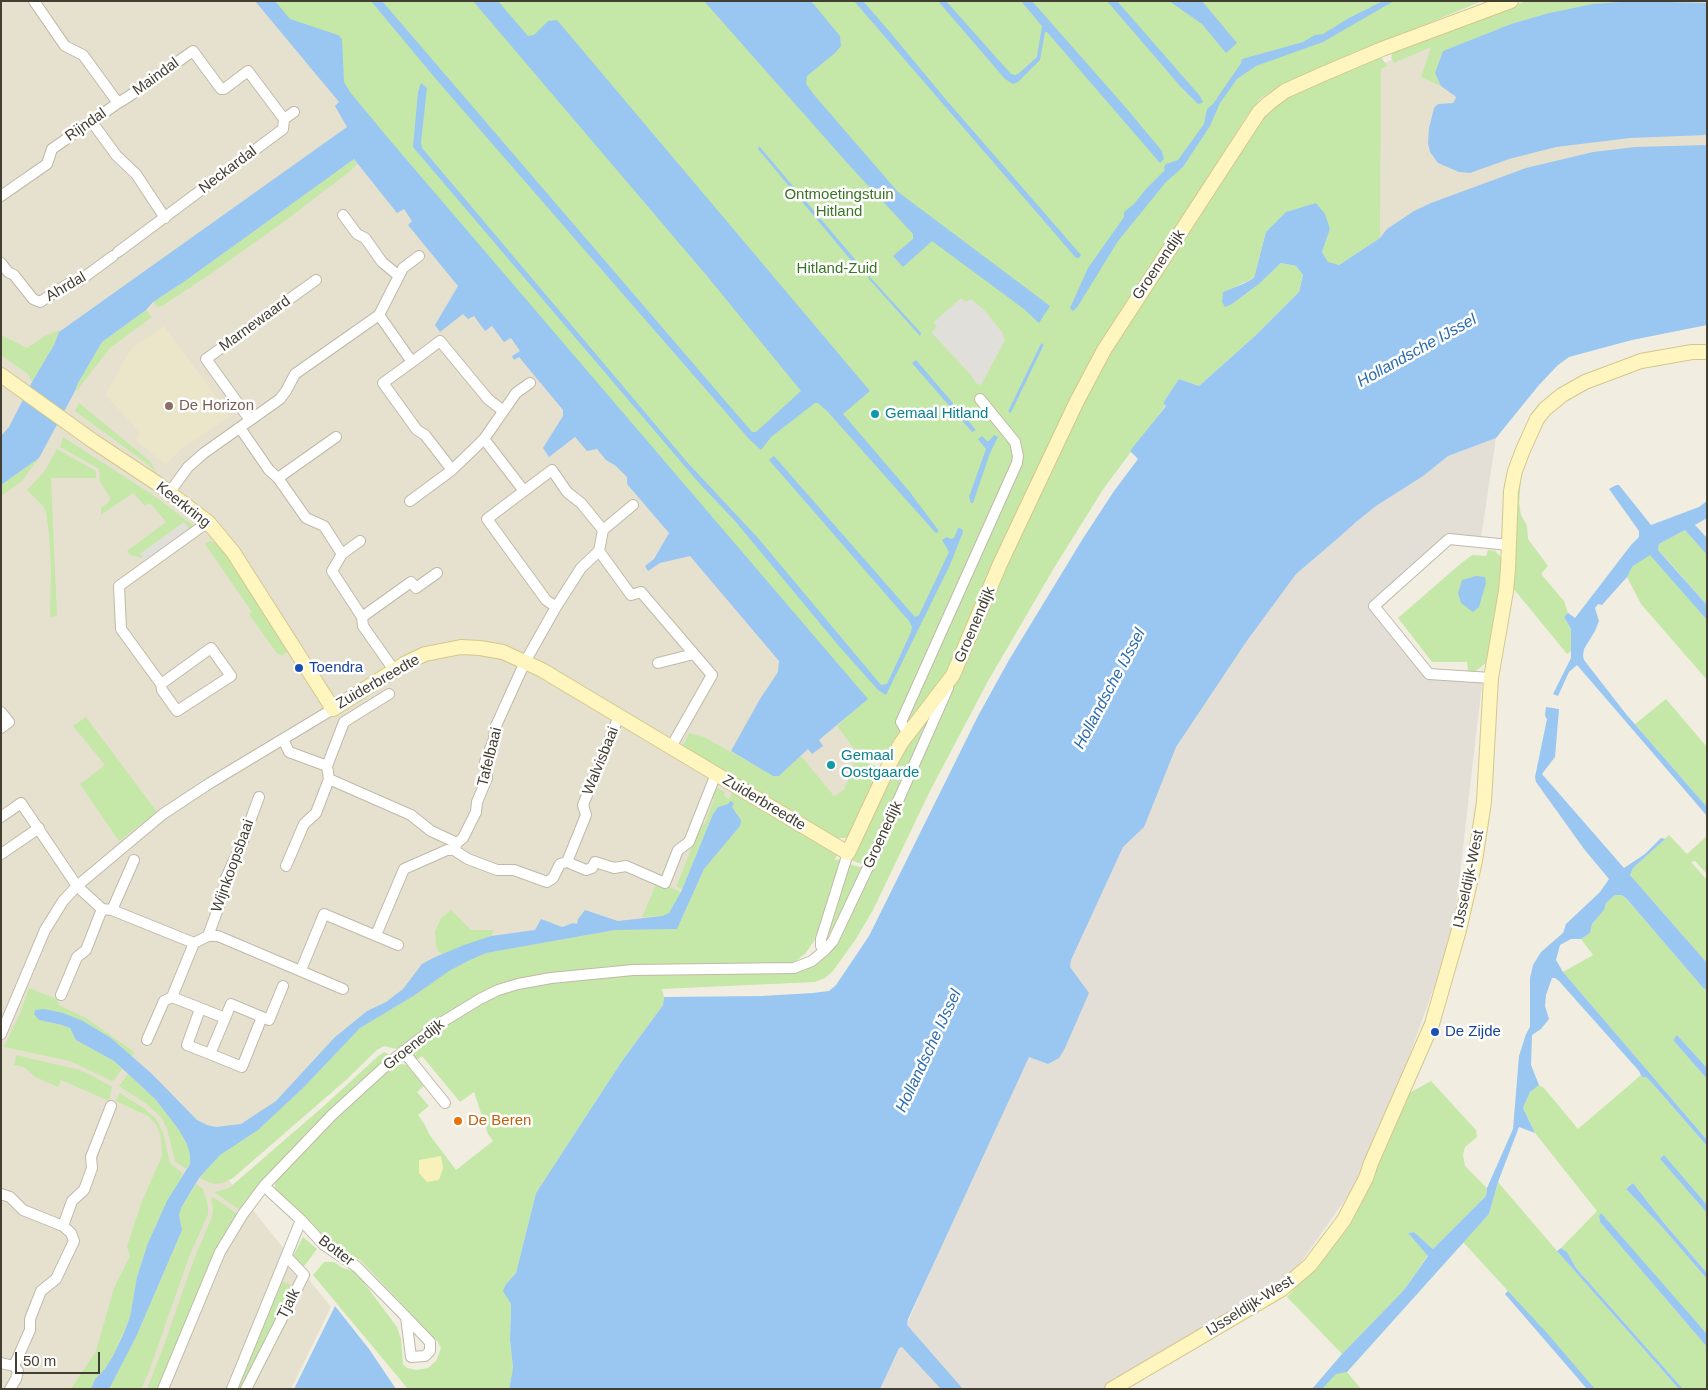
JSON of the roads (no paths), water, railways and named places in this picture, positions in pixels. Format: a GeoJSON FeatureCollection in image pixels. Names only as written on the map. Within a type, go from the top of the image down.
{"type":"FeatureCollection","features":[{"type":"Feature","properties":{"kind":"street","name":"Groenendijk"},"geometry":{"type":"LineString","coordinates":[[953,675],[1000,564],[1076,403],[1104,350],[1259,112],[1284,91],[1382,49],[1511,1]]}},
{"type":"Feature","properties":{"kind":"street","name":"Rijndal"},"geometry":{"type":"LineString","coordinates":[[1,196],[47,164],[52,149],[118,103],[84,55],[65,46],[36,2]]}},
{"type":"Feature","properties":{"kind":"street","name":"Maindal"},"geometry":{"type":"LineString","coordinates":[[118,103],[193,51],[221,89],[224,89],[248,72],[284,119]]}},
{"type":"Feature","properties":{"kind":"street"},"geometry":{"type":"LineString","coordinates":[[284,119],[294,112]]}},
{"type":"Feature","properties":{"kind":"street","name":"Neckardal"},"geometry":{"type":"LineString","coordinates":[[116,254],[282,129],[284,119]]}},
{"type":"Feature","properties":{"kind":"street"},"geometry":{"type":"LineString","coordinates":[[92,122],[116,155],[136,174],[165,218]]}},
{"type":"Feature","properties":{"kind":"street"},"geometry":{"type":"LineString","coordinates":[[343,216],[357,234],[365,238],[382,262],[398,276]]}},
{"type":"Feature","properties":{"kind":"street","name":"Ahrdal"},"geometry":{"type":"LineString","coordinates":[[1,263],[33,300],[40,302],[68,284],[79,281],[116,254]]}},
{"type":"Feature","properties":{"kind":"street"},"geometry":{"type":"LineString","coordinates":[[169,493],[188,467],[204,453],[280,400],[295,374],[379,315],[403,268],[419,256]]}},
{"type":"Feature","properties":{"kind":"street","name":"Marnewaard"},"geometry":{"type":"LineString","coordinates":[[250,420],[206,360],[316,280]]}},
{"type":"Feature","properties":{"kind":"street"},"geometry":{"type":"LineString","coordinates":[[379,315],[412,362]]}},
{"type":"Feature","properties":{"kind":"street"},"geometry":{"type":"LineString","coordinates":[[452,470],[425,435],[416,430],[383,382],[440,341],[488,399],[502,410]]}},
{"type":"Feature","properties":{"kind":"street","name":"IJsseldijk-West"},"geometry":{"type":"LineString","coordinates":[[1112,1389],[1250,1309],[1297,1278],[1310,1266],[1330,1240],[1355,1199],[1432,1024],[1459,930],[1480,839],[1486,776],[1491,678],[1506,591],[1511,491],[1515,471],[1525,444],[1545,409],[1562,395],[1585,382],[1620,368],[1666,356],[1707,352]]}},
{"type":"Feature","properties":{"kind":"street","name":"Keerkring"},"geometry":{"type":"LineString","coordinates":[[1,375],[208,522],[233,552],[333,709]]}},
{"type":"Feature","properties":{"kind":"street"},"geometry":{"type":"LineString","coordinates":[[410,501],[452,470],[484,440],[502,410],[516,393],[530,383]]}},
{"type":"Feature","properties":{"kind":"street","name":"Groenendijk"},"geometry":{"type":"LineString","coordinates":[[908,734],[901,722],[1017,463],[1018,456],[1015,442],[984,402]]}},
{"type":"Feature","properties":{"kind":"street"},"geometry":{"type":"LineString","coordinates":[[240,428],[268,470],[278,478],[306,518],[324,526],[342,554]]}},
{"type":"Feature","properties":{"kind":"street"},"geometry":{"type":"LineString","coordinates":[[278,478],[336,437]]}},
{"type":"Feature","properties":{"kind":"street"},"geometry":{"type":"LineString","coordinates":[[484,440],[524,491]]}},
{"type":"Feature","properties":{"kind":"street"},"geometry":{"type":"LineString","coordinates":[[556,607],[546,600],[487,519],[552,470],[567,492],[581,503],[603,530]]}},
{"type":"Feature","properties":{"kind":"street"},"geometry":{"type":"LineString","coordinates":[[633,505],[603,530],[598,552],[631,595],[641,592],[712,675],[671,747]]}},
{"type":"Feature","properties":{"kind":"street"},"geometry":{"type":"LineString","coordinates":[[161,684],[211,648],[231,676],[177,711],[162,690],[161,684],[121,629],[119,586],[208,522]]}},
{"type":"Feature","properties":{"kind":"street"},"geometry":{"type":"LineString","coordinates":[[1491,678],[1429,674],[1374,606],[1449,539],[1509,545]]}},
{"type":"Feature","properties":{"kind":"street"},"geometry":{"type":"LineString","coordinates":[[360,541],[342,554],[332,571],[362,617],[363,626],[394,670]]}},
{"type":"Feature","properties":{"kind":"street","name":"Tafelbaai"},"geometry":{"type":"LineString","coordinates":[[455,847],[463,838],[476,812],[477,802],[487,778],[485,762],[494,739],[495,728],[525,662],[556,607],[581,568],[598,552]]}},
{"type":"Feature","properties":{"kind":"street"},"geometry":{"type":"LineString","coordinates":[[362,617],[411,582],[416,588],[437,573]]}},
{"type":"Feature","properties":{"kind":"street","name":"Zuiderbreedte"},"geometry":{"type":"LineString","coordinates":[[1,1034],[45,930],[63,901],[78,886],[163,814],[394,670],[425,654],[461,647],[480,648],[503,652],[525,662],[848,853]]}},
{"type":"Feature","properties":{"kind":"street"},"geometry":{"type":"LineString","coordinates":[[658,663],[694,654]]}},
{"type":"Feature","properties":{"kind":"street","name":"Groenedijk"},"geometry":{"type":"LineString","coordinates":[[825,950],[821,946],[821,939],[848,853],[891,761],[908,734],[953,675]]}},
{"type":"Feature","properties":{"kind":"street","name":"Groenedijk"},"geometry":{"type":"LineString","coordinates":[[164,1389],[220,1252],[243,1214],[264,1186],[332,1115],[403,1051],[465,1008],[498,990],[551,978],[633,970],[794,968],[812,961],[825,950],[833,941],[879,844],[953,675]]}},
{"type":"Feature","properties":{"kind":"street"},"geometry":{"type":"LineString","coordinates":[[286,866],[304,824],[316,813],[329,779],[327,766],[344,722],[389,694]]}},
{"type":"Feature","properties":{"kind":"street"},"geometry":{"type":"LineString","coordinates":[[1,712],[9,722],[1,728]]}},
{"type":"Feature","properties":{"kind":"street","name":"Walvisbaai"},"geometry":{"type":"LineString","coordinates":[[567,862],[586,815],[583,804],[618,716]]}},
{"type":"Feature","properties":{"kind":"street"},"geometry":{"type":"LineString","coordinates":[[282,739],[290,752],[327,766]]}},
{"type":"Feature","properties":{"kind":"street"},"geometry":{"type":"LineString","coordinates":[[329,779],[411,815],[455,847],[468,859],[497,870],[514,870],[547,882],[553,878],[560,864],[567,862],[586,870],[592,868],[596,862],[614,868],[626,866],[665,883],[678,850],[689,842],[716,774]]}},
{"type":"Feature","properties":{"kind":"street","name":"Wijnkoopsbaai"},"geometry":{"type":"LineString","coordinates":[[208,936],[223,895],[225,880],[242,843],[259,797]]}},
{"type":"Feature","properties":{"kind":"street"},"geometry":{"type":"LineString","coordinates":[[1,817],[21,803],[78,886],[107,910],[194,943]]}},
{"type":"Feature","properties":{"kind":"street"},"geometry":{"type":"LineString","coordinates":[[1,854],[39,828]]}},
{"type":"Feature","properties":{"kind":"street"},"geometry":{"type":"LineString","coordinates":[[376,935],[404,869],[455,847]]}},
{"type":"Feature","properties":{"kind":"street"},"geometry":{"type":"LineString","coordinates":[[61,995],[77,957],[86,950],[134,860]]}},
{"type":"Feature","properties":{"kind":"street"},"geometry":{"type":"LineString","coordinates":[[301,970],[324,914],[398,945]]}},
{"type":"Feature","properties":{"kind":"street"},"geometry":{"type":"LineString","coordinates":[[146,1040],[164,1002],[172,997],[194,943],[208,936],[218,936],[343,989]]}},
{"type":"Feature","properties":{"kind":"street"},"geometry":{"type":"LineString","coordinates":[[210,1054],[231,1004],[269,1020],[283,986]]}},
{"type":"Feature","properties":{"kind":"street"},"geometry":{"type":"LineString","coordinates":[[172,997],[225,1018]]}},
{"type":"Feature","properties":{"kind":"street"},"geometry":{"type":"LineString","coordinates":[[200,1009],[187,1045],[242,1067],[262,1017]]}},
{"type":"Feature","properties":{"kind":"street"},"geometry":{"type":"LineString","coordinates":[[403,1051],[445,1103]]}},
{"type":"Feature","properties":{"kind":"street"},"geometry":{"type":"LineString","coordinates":[[63,1226],[72,1201],[84,1190],[92,1168],[92,1157],[111,1106]]}},
{"type":"Feature","properties":{"kind":"street","name":"Botter"},"geometry":{"type":"LineString","coordinates":[[264,1186],[301,1220],[324,1245],[357,1267],[406,1317]]}},
{"type":"Feature","properties":{"kind":"street"},"geometry":{"type":"LineString","coordinates":[[1,1194],[10,1197],[23,1210],[63,1226],[71,1234],[74,1241],[56,1279],[41,1291],[30,1319],[30,1330],[14,1366]]}},
{"type":"Feature","properties":{"kind":"street","name":"Tjalk"},"geometry":{"type":"LineString","coordinates":[[232,1389],[301,1220]]}},
{"type":"Feature","properties":{"kind":"street","name":"Tjalk"},"geometry":{"type":"LineString","coordinates":[[246,1389],[304,1275],[286,1257]]}},
{"type":"Feature","properties":{"kind":"street"},"geometry":{"type":"LineString","coordinates":[[248,1350],[263,1356]]}},
{"type":"Feature","properties":{"kind":"street"},"geometry":{"type":"LineString","coordinates":[[1,1362],[14,1366],[18,1371],[10,1389]]}},
{"type":"Feature","properties":{"kind":"water"},"geometry":{"type":"Polygon","coordinates":[[[255,1],[275,1],[290,19],[338,35],[342,39],[344,82],[350,92],[868,699],[819,740],[823,746],[812,754],[808,749],[779,776],[773,776],[731,751],[760,699],[778,672],[779,661],[690,556],[660,563],[648,571],[645,566],[654,559],[669,533],[627,484],[627,477],[616,466],[606,460],[597,449],[587,451],[575,437],[549,457],[543,448],[563,416],[563,410],[519,357],[514,360],[512,356],[520,351],[511,338],[504,342],[492,326],[485,331],[474,316],[468,319],[463,314],[440,332],[435,325],[458,286],[408,225],[412,221],[404,209],[397,213],[354,159],[153,302],[146,310],[102,342],[78,383],[39,458],[1,485],[1,436],[9,427],[54,345],[59,332],[347,127],[335,106],[339,102],[255,1]]]}},
{"type":"Feature","properties":{"kind":"water"},"geometry":{"type":"Polygon","coordinates":[[[371,1],[382,1],[752,432],[756,432],[801,391],[707,276],[473,1],[498,1],[528,36],[534,35],[548,21],[557,20],[870,391],[843,414],[909,491],[939,531],[936,533],[933,530],[818,403],[815,403],[771,437],[761,450],[749,439],[435,78],[371,1]]]}},
{"type":"Feature","properties":{"kind":"water"},"geometry":{"type":"Polygon","coordinates":[[[704,1],[811,1],[840,36],[841,46],[807,76],[806,84],[898,192],[1050,306],[1039,323],[1024,309],[932,241],[903,267],[893,256],[913,239],[913,234],[849,165],[704,1]]]}},
{"type":"Feature","properties":{"kind":"water"},"geometry":{"type":"Polygon","coordinates":[[[854,1],[863,1],[1081,255],[1079,258],[1076,258],[854,1]]]}},
{"type":"Feature","properties":{"kind":"water"},"geometry":{"type":"Polygon","coordinates":[[[938,1],[946,1],[1011,74],[1015,75],[1037,57],[1042,26],[1021,1],[1032,1],[1127,109],[1162,151],[1164,159],[1160,163],[1047,32],[1045,32],[1040,60],[1018,82],[1013,84],[1005,79],[938,1]]]}},
{"type":"Feature","properties":{"kind":"water"},"geometry":{"type":"Polygon","coordinates":[[[1107,1],[1117,1],[1200,96],[1202,103],[1198,104],[1180,86],[1107,1]]]}},
{"type":"Feature","properties":{"kind":"water"},"geometry":{"type":"Polygon","coordinates":[[[1169,1],[1202,1],[1237,43],[1226,53],[1202,24],[1169,1]]]}},
{"type":"Feature","properties":{"kind":"water"},"geometry":{"type":"Polygon","coordinates":[[[1383,1],[1394,1],[1323,42],[1256,66],[1237,79],[1220,103],[1210,126],[1183,167],[1166,182],[1118,241],[1078,306],[1073,311],[1070,308],[1088,268],[1124,217],[1124,212],[1134,204],[1165,170],[1166,164],[1178,160],[1204,124],[1207,109],[1213,104],[1242,59],[1303,42],[1315,35],[1323,34],[1383,1]]]}},
{"type":"Feature","properties":{"kind":"water"},"geometry":{"type":"Polygon","coordinates":[[[1633,1],[1707,3],[1707,135],[1630,138],[1556,147],[1509,159],[1470,173],[1459,172],[1438,163],[1430,152],[1428,143],[1429,128],[1434,108],[1438,104],[1453,103],[1456,98],[1441,86],[1435,73],[1443,51],[1511,24],[1549,13],[1593,4],[1633,1]]]}},
{"type":"Feature","properties":{"kind":"water"},"geometry":{"type":"Polygon","coordinates":[[[421,83],[427,88],[422,148],[687,462],[758,538],[881,685],[887,684],[912,627],[909,621],[769,460],[774,456],[915,617],[919,615],[949,552],[942,540],[947,537],[954,538],[958,528],[962,529],[963,532],[950,565],[886,695],[878,690],[838,645],[735,521],[699,483],[413,147],[418,92],[421,83]]]}},
{"type":"Feature","properties":{"kind":"water","name":"Hollandsche IJssel"},"geometry":{"type":"Polygon","coordinates":[[[1707,145],[1707,325],[1632,340],[1569,357],[1558,365],[1539,385],[1496,438],[1448,456],[1423,476],[1376,506],[1296,574],[1246,642],[1176,747],[1144,827],[1123,847],[1071,960],[1070,967],[1089,993],[1065,1048],[1059,1058],[1048,1064],[1029,1057],[908,1319],[907,1325],[963,1389],[941,1389],[902,1347],[899,1348],[880,1389],[509,1389],[513,1368],[510,1340],[511,1304],[503,1291],[506,1284],[516,1273],[536,1193],[622,1061],[663,1005],[664,997],[761,996],[813,993],[829,991],[836,985],[869,936],[978,716],[1009,660],[1082,540],[1114,491],[1138,459],[1130,451],[1166,406],[1163,403],[1179,379],[1199,386],[1256,335],[1299,292],[1303,275],[1296,266],[1281,263],[1259,284],[1232,304],[1225,307],[1222,302],[1223,292],[1254,278],[1266,232],[1286,212],[1316,203],[1325,214],[1330,229],[1322,252],[1328,262],[1339,265],[1380,238],[1387,229],[1414,211],[1526,168],[1593,152],[1635,147],[1707,145]]]}},
{"type":"Feature","properties":{"kind":"water"},"geometry":{"type":"Polygon","coordinates":[[[759,146],[864,270],[863,272],[860,271],[758,149],[759,146]]]}},
{"type":"Feature","properties":{"kind":"water"},"geometry":{"type":"Polygon","coordinates":[[[869,276],[921,333],[920,336],[868,278],[869,276]]]}},
{"type":"Feature","properties":{"kind":"water"},"geometry":{"type":"Polygon","coordinates":[[[916,360],[976,430],[972,432],[912,363],[916,360]]]}},
{"type":"Feature","properties":{"kind":"water"},"geometry":{"type":"Polygon","coordinates":[[[994,435],[998,437],[990,453],[973,503],[971,503],[969,497],[986,449],[978,439],[982,436],[989,441],[994,435]]]}},
{"type":"Feature","properties":{"kind":"water"},"geometry":{"type":"Polygon","coordinates":[[[1619,485],[1651,525],[1699,507],[1707,501],[1707,518],[1695,525],[1707,538],[1707,555],[1685,530],[1659,544],[1658,550],[1707,605],[1707,620],[1650,555],[1633,566],[1627,577],[1602,605],[1598,604],[1595,608],[1599,621],[1584,649],[1583,656],[1584,660],[1626,714],[1707,807],[1707,816],[1577,665],[1569,672],[1558,696],[1553,694],[1571,658],[1571,629],[1564,617],[1568,613],[1575,618],[1639,537],[1639,531],[1609,489],[1619,485]]]}},
{"type":"Feature","properties":{"kind":"water"},"geometry":{"type":"Polygon","coordinates":[[[1476,576],[1485,577],[1486,583],[1479,607],[1473,612],[1461,603],[1458,593],[1462,580],[1476,576]]]}},
{"type":"Feature","properties":{"kind":"water"},"geometry":{"type":"Polygon","coordinates":[[[1546,707],[1559,709],[1555,757],[1542,774],[1624,868],[1645,854],[1661,838],[1665,839],[1633,868],[1630,875],[1707,963],[1707,988],[1704,989],[1626,898],[1621,895],[1615,895],[1606,903],[1604,910],[1592,924],[1590,933],[1581,939],[1571,939],[1560,945],[1556,960],[1563,972],[1707,1140],[1707,1146],[1652,1083],[1646,1077],[1642,1077],[1639,1071],[1559,981],[1552,978],[1546,995],[1545,1006],[1549,1019],[1541,1029],[1532,1035],[1531,1065],[1539,1085],[1530,1092],[1523,1108],[1535,1133],[1519,1127],[1498,1182],[1489,1214],[1347,1372],[1336,1374],[1322,1389],[1312,1389],[1342,1354],[1404,1290],[1428,1256],[1408,1233],[1414,1232],[1433,1249],[1486,1196],[1487,1188],[1513,1129],[1519,1056],[1530,1027],[1530,978],[1533,965],[1541,952],[1563,933],[1566,924],[1600,892],[1609,879],[1584,849],[1536,782],[1535,777],[1547,719],[1545,716],[1546,707]]]}},
{"type":"Feature","properties":{"kind":"water"},"geometry":{"type":"Polygon","coordinates":[[[730,801],[734,803],[732,807],[741,820],[740,826],[704,869],[677,929],[615,930],[486,953],[468,961],[449,971],[415,995],[360,1028],[303,1088],[258,1130],[220,1155],[199,1178],[181,1208],[179,1215],[182,1230],[136,1337],[109,1389],[91,1389],[95,1379],[105,1369],[113,1356],[123,1335],[130,1317],[137,1277],[148,1243],[167,1201],[190,1164],[190,1155],[187,1144],[179,1130],[156,1100],[138,1083],[114,1061],[76,1040],[70,1028],[39,1020],[34,1014],[35,1010],[44,1009],[63,1013],[83,1021],[111,1038],[152,1074],[197,1120],[216,1127],[241,1124],[276,1101],[334,1038],[367,1011],[386,1002],[403,989],[422,964],[435,957],[491,936],[535,930],[541,919],[562,927],[573,923],[577,924],[578,919],[585,910],[618,921],[662,916],[669,913],[681,892],[713,814],[718,807],[728,804],[730,801]]]}},
{"type":"Feature","properties":{"kind":"water"},"geometry":{"type":"Polygon","coordinates":[[[1677,1035],[1707,1068],[1707,1079],[1673,1040],[1677,1035]]]}},
{"type":"Feature","properties":{"kind":"water"},"geometry":{"type":"Polygon","coordinates":[[[1664,1155],[1707,1205],[1707,1213],[1660,1159],[1664,1155]]]}},
{"type":"Feature","properties":{"kind":"water"},"geometry":{"type":"Polygon","coordinates":[[[1633,1183],[1707,1273],[1707,1279],[1626,1189],[1633,1183]]]}},
{"type":"Feature","properties":{"kind":"water"},"geometry":{"type":"Polygon","coordinates":[[[1601,1213],[1707,1334],[1707,1347],[1600,1222],[1599,1216],[1601,1213]]]}},
{"type":"Feature","properties":{"kind":"water"},"geometry":{"type":"Polygon","coordinates":[[[1561,1248],[1567,1252],[1576,1268],[1683,1389],[1679,1389],[1557,1251],[1561,1248]]]}},
{"type":"Feature","properties":{"kind":"water"},"geometry":{"type":"Polygon","coordinates":[[[1508,1291],[1595,1389],[1587,1389],[1505,1294],[1508,1291]]]}},
{"type":"Feature","properties":{"kind":"water"},"geometry":{"type":"Polygon","coordinates":[[[335,1306],[369,1349],[396,1389],[294,1389],[335,1306]]]}},
{"type":"Feature","properties":{"kind":"waterway"},"geometry":{"type":"LineString","coordinates":[[1010,411],[1042,345]]}},
{"type":"Feature","properties":{"kind":"place","name":"De Horizon"},"geometry":{"type":"Point","coordinates":[169,406]}},
{"type":"Feature","properties":{"kind":"place","name":"Gemaal Hitland"},"geometry":{"type":"Point","coordinates":[875,414]}},
{"type":"Feature","properties":{"kind":"place","name":"Toendra"},"geometry":{"type":"Point","coordinates":[299,668]}},
{"type":"Feature","properties":{"kind":"place","name":"Gemaal Oostgaarde"},"geometry":{"type":"Point","coordinates":[831,765]}},
{"type":"Feature","properties":{"kind":"place","name":"De Zijde"},"geometry":{"type":"Point","coordinates":[1435,1032]}},
{"type":"Feature","properties":{"kind":"place","name":"De Beren"},"geometry":{"type":"Point","coordinates":[458,1121]}},
{"type":"Feature","properties":{"kind":"park label","name":"Ontmoetingstuin Hitland"},"geometry":{"type":"Point","coordinates":[839,204]}},
{"type":"Feature","properties":{"kind":"park label","name":"Hitland-Zuid"},"geometry":{"type":"Point","coordinates":[837,269]}}]}
